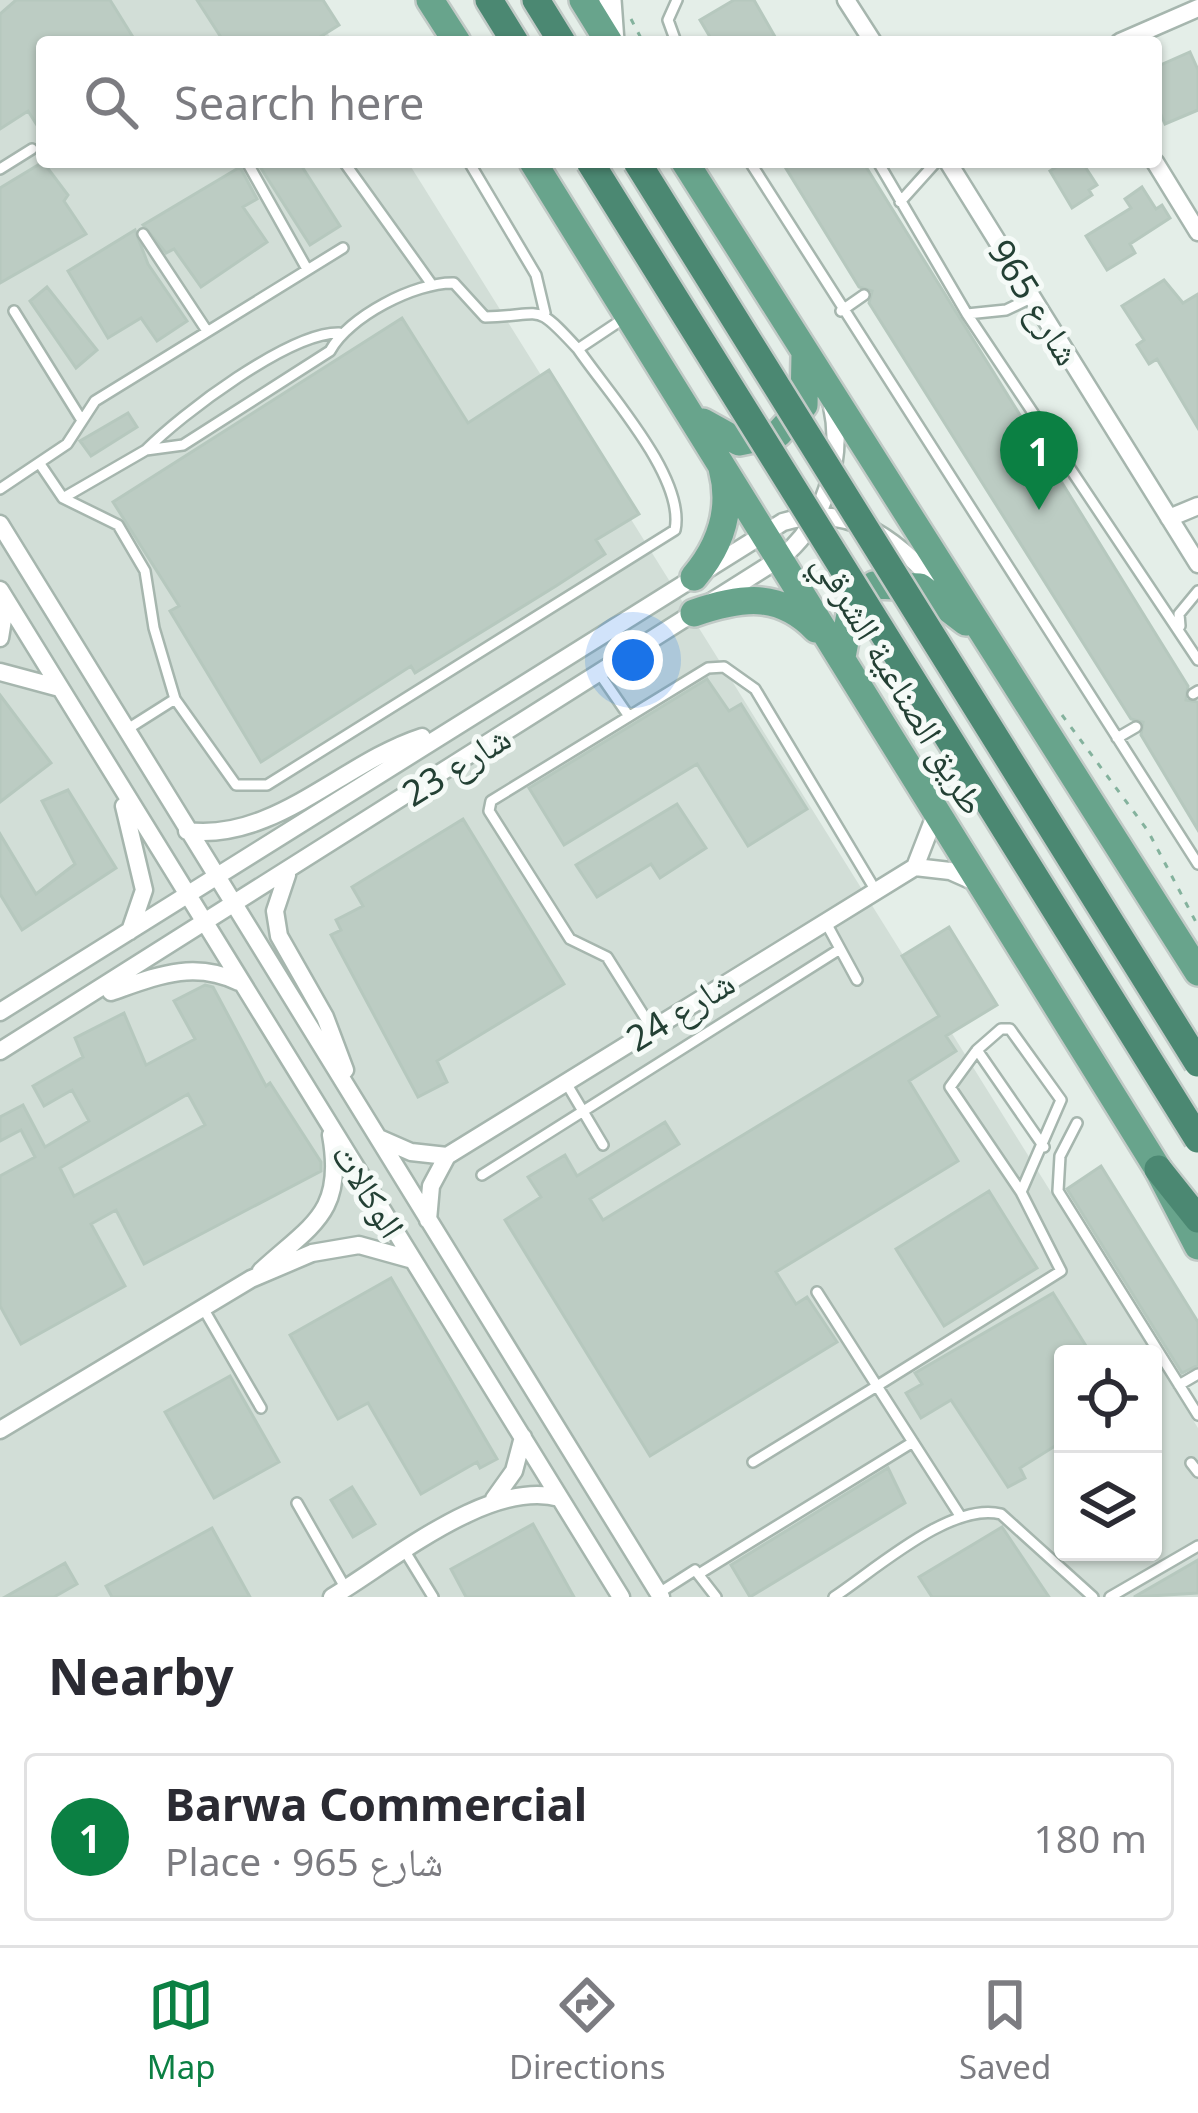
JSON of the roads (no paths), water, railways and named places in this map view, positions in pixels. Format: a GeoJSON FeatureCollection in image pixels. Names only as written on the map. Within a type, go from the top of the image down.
{"type":"FeatureCollection","features":[{"type":"Feature","properties":{"kind":"highway"},"geometry":{"type":"LineString","coordinates":[[489,0],[511,36]]}},
{"type":"Feature","properties":{"kind":"highway"},"geometry":{"type":"LineString","coordinates":[[536,0],[558,36]]}},
{"type":"Feature","properties":{"kind":"highway","name":"طريق الصناعية الشرقي"},"geometry":{"type":"LineString","coordinates":[[594,168],[1198,1139]]}},
{"type":"Feature","properties":{"kind":"highway","name":"طريق الصناعية الشرقي"},"geometry":{"type":"LineString","coordinates":[[641,168],[1198,1063]]}},
{"type":"Feature","properties":{"kind":"highway"},"geometry":{"type":"LineString","coordinates":[[1158,1168],[1198,1219]]}},
{"type":"Feature","properties":{"kind":"main road"},"geometry":{"type":"LineString","coordinates":[[430,0],[453,36]]}},
{"type":"Feature","properties":{"kind":"main road"},"geometry":{"type":"LineString","coordinates":[[583,0],[607,36]]}},
{"type":"Feature","properties":{"kind":"main road","name":"طريق الصناعية الشرقي"},"geometry":{"type":"LineString","coordinates":[[537,168],[1158,1168],[1198,1246]]}},
{"type":"Feature","properties":{"kind":"main road"},"geometry":{"type":"LineString","coordinates":[[689,168],[978,632],[1198,971]]}},
{"type":"Feature","properties":{"kind":"main road"},"geometry":{"type":"LineString","coordinates":[[684,401],[726,437],[765,440],[788,427],[804,406],[805,353]]}},
{"type":"Feature","properties":{"kind":"main road"},"geometry":{"type":"LineString","coordinates":[[694,577],[722,530],[727,494],[719,458]]}},
{"type":"Feature","properties":{"kind":"main road"},"geometry":{"type":"LineString","coordinates":[[842,657],[856,598],[886,582],[920,587],[978,632]]}},
{"type":"Feature","properties":{"kind":"main road"},"geometry":{"type":"LineString","coordinates":[[694,613],[730,602],[768,599],[799,613],[842,657]]}},
{"type":"Feature","properties":{"kind":"street"},"geometry":{"type":"LineString","coordinates":[[846,0],[869,36]]}},
{"type":"Feature","properties":{"kind":"street"},"geometry":{"type":"LineString","coordinates":[[612,36],[618,2]]}},
{"type":"Feature","properties":{"kind":"street"},"geometry":{"type":"LineString","coordinates":[[1134,36],[1198,8]]}},
{"type":"Feature","properties":{"kind":"street","name":"شارع 965"},"geometry":{"type":"LineString","coordinates":[[953,168],[1198,564]]}},
{"type":"Feature","properties":{"kind":"street"},"geometry":{"type":"LineString","coordinates":[[1159,168],[1198,232]]}},
{"type":"Feature","properties":{"kind":"street","name":"شارع 23"},"geometry":{"type":"LineString","coordinates":[[0,1051],[234,907],[800,543],[816,515],[834,450],[827,388]]}},
{"type":"Feature","properties":{"kind":"street"},"geometry":{"type":"LineString","coordinates":[[1169,518],[1198,506]]}},
{"type":"Feature","properties":{"kind":"street"},"geometry":{"type":"LineString","coordinates":[[816,515],[853,521],[891,539],[978,632]]}},
{"type":"Feature","properties":{"kind":"street","name":"شارع 23"},"geometry":{"type":"LineString","coordinates":[[0,1012],[217,880],[445,729],[783,522],[816,515]]}},
{"type":"Feature","properties":{"kind":"street","name":"الوكالات"},"geometry":{"type":"LineString","coordinates":[[0,524],[660,1595]]}},
{"type":"Feature","properties":{"kind":"street"},"geometry":{"type":"LineString","coordinates":[[0,638],[3,595]]}},
{"type":"Feature","properties":{"kind":"street","name":"الوكالات"},"geometry":{"type":"LineString","coordinates":[[3,595],[186,899],[622,1597]]}},
{"type":"Feature","properties":{"kind":"street"},"geometry":{"type":"LineString","coordinates":[[0,672],[60,688]]}},
{"type":"Feature","properties":{"kind":"street","name":"شارع 23"},"geometry":{"type":"LineString","coordinates":[[187,831],[239,831],[392,746],[445,729]]}},
{"type":"Feature","properties":{"kind":"street","name":"الوكالات"},"geometry":{"type":"LineString","coordinates":[[117,782],[144,890],[127,936]]}},
{"type":"Feature","properties":{"kind":"street"},"geometry":{"type":"LineString","coordinates":[[936,813],[915,867],[950,871],[982,885]]}},
{"type":"Feature","properties":{"kind":"street","name":"شارع 24"},"geometry":{"type":"LineString","coordinates":[[446,1156],[915,867]]}},
{"type":"Feature","properties":{"kind":"street","name":"الوكالات"},"geometry":{"type":"LineString","coordinates":[[288,871],[275,911],[279,935],[325,1017],[358,1105]]}},
{"type":"Feature","properties":{"kind":"street","name":"شارع 23"},"geometry":{"type":"LineString","coordinates":[[82,1002],[188,969],[217,972],[239,982]]}},
{"type":"Feature","properties":{"kind":"street"},"geometry":{"type":"LineString","coordinates":[[251,1279],[328,1208],[335,1174],[330,1127]]}},
{"type":"Feature","properties":{"kind":"street"},"geometry":{"type":"LineString","coordinates":[[378,1138],[411,1152],[446,1156],[431,1186],[428,1220]]}},
{"type":"Feature","properties":{"kind":"street"},"geometry":{"type":"LineString","coordinates":[[0,1430],[251,1279],[344,1245],[413,1260]]}},
{"type":"Feature","properties":{"kind":"street"},"geometry":{"type":"LineString","coordinates":[[494,1500],[514,1471],[523,1437]]}},
{"type":"Feature","properties":{"kind":"street"},"geometry":{"type":"LineString","coordinates":[[339,1593],[494,1500],[527,1492],[560,1498]]}},
{"type":"Feature","properties":{"kind":"lane"},"geometry":{"type":"LineString","coordinates":[[674,36],[668,20],[677,0]]}},
{"type":"Feature","properties":{"kind":"lane"},"geometry":{"type":"LineString","coordinates":[[0,169],[32,149]]}},
{"type":"Feature","properties":{"kind":"lane"},"geometry":{"type":"LineString","coordinates":[[250,168],[308,269]]}},
{"type":"Feature","properties":{"kind":"lane"},"geometry":{"type":"LineString","coordinates":[[348,168],[430,282]]}},
{"type":"Feature","properties":{"kind":"lane"},"geometry":{"type":"LineString","coordinates":[[40,464],[62,498],[118,525],[145,571],[154,628],[175,699],[236,785],[247,789],[267,785],[675,530],[679,510],[670,482],[578,349],[545,314],[536,275],[473,168]]}},
{"type":"Feature","properties":{"kind":"lane"},"geometry":{"type":"LineString","coordinates":[[754,168],[1198,864]]}},
{"type":"Feature","properties":{"kind":"lane"},"geometry":{"type":"LineString","coordinates":[[881,168],[927,257],[1198,660]]}},
{"type":"Feature","properties":{"kind":"lane"},"geometry":{"type":"LineString","coordinates":[[899,202],[930,168]]}},
{"type":"Feature","properties":{"kind":"lane"},"geometry":{"type":"LineString","coordinates":[[142,234],[207,332]]}},
{"type":"Feature","properties":{"kind":"lane"},"geometry":{"type":"LineString","coordinates":[[0,489],[67,444],[95,401],[343,248]]}},
{"type":"Feature","properties":{"kind":"lane"},"geometry":{"type":"LineString","coordinates":[[62,498],[146,450],[170,425],[308,337],[339,333],[430,282],[454,283],[485,317],[522,310],[545,314]]}},
{"type":"Feature","properties":{"kind":"lane"},"geometry":{"type":"LineString","coordinates":[[841,311],[864,295]]}},
{"type":"Feature","properties":{"kind":"lane"},"geometry":{"type":"LineString","coordinates":[[968,314],[1006,310],[1032,297]]}},
{"type":"Feature","properties":{"kind":"lane"},"geometry":{"type":"LineString","coordinates":[[14,311],[81,419]]}},
{"type":"Feature","properties":{"kind":"lane"},"geometry":{"type":"LineString","coordinates":[[578,349],[629,315]]}},
{"type":"Feature","properties":{"kind":"lane"},"geometry":{"type":"LineString","coordinates":[[146,450],[183,445],[330,351],[339,333]]}},
{"type":"Feature","properties":{"kind":"lane"},"geometry":{"type":"LineString","coordinates":[[1181,632],[1179,614],[1198,591]]}},
{"type":"Feature","properties":{"kind":"lane"},"geometry":{"type":"LineString","coordinates":[[651,1027],[607,957],[570,939],[489,812],[491,801],[628,715],[709,668],[724,667],[755,689],[876,891]]}},
{"type":"Feature","properties":{"kind":"lane"},"geometry":{"type":"LineString","coordinates":[[599,674],[628,715]]}},
{"type":"Feature","properties":{"kind":"lane"},"geometry":{"type":"LineString","coordinates":[[126,730],[175,699]]}},
{"type":"Feature","properties":{"kind":"lane"},"geometry":{"type":"LineString","coordinates":[[1117,738],[1136,727]]}},
{"type":"Feature","properties":{"kind":"lane"},"geometry":{"type":"LineString","coordinates":[[825,921],[857,980]]}},
{"type":"Feature","properties":{"kind":"lane"},"geometry":{"type":"LineString","coordinates":[[482,1175],[840,949]]}},
{"type":"Feature","properties":{"kind":"lane"},"geometry":{"type":"LineString","coordinates":[[752,1462],[1057,1279],[1061,1271],[1021,1192],[950,1087],[977,1050],[1001,1029],[1010,1029],[1061,1104],[1021,1192]]}},
{"type":"Feature","properties":{"kind":"lane"},"geometry":{"type":"LineString","coordinates":[[977,1050],[1044,1148]]}},
{"type":"Feature","properties":{"kind":"lane"},"geometry":{"type":"LineString","coordinates":[[565,1082],[602,1144]]}},
{"type":"Feature","properties":{"kind":"lane"},"geometry":{"type":"LineString","coordinates":[[1077,1123],[1060,1156],[1058,1191],[1198,1415]]}},
{"type":"Feature","properties":{"kind":"lane"},"geometry":{"type":"LineString","coordinates":[[818,1292],[959,1514]]}},
{"type":"Feature","properties":{"kind":"lane"},"geometry":{"type":"LineString","coordinates":[[203,1308],[261,1408]]}},
{"type":"Feature","properties":{"kind":"lane"},"geometry":{"type":"LineString","coordinates":[[1179,1385],[1198,1374]]}},
{"type":"Feature","properties":{"kind":"lane"},"geometry":{"type":"LineString","coordinates":[[660,1595],[690,1572],[702,1572],[913,1442]]}},
{"type":"Feature","properties":{"kind":"lane"},"geometry":{"type":"LineString","coordinates":[[297,1503],[339,1593]]}},
{"type":"Feature","properties":{"kind":"lane"},"geometry":{"type":"LineString","coordinates":[[834,1597],[959,1514],[986,1509],[1001,1514],[1093,1597]]}},
{"type":"Feature","properties":{"kind":"lane"},"geometry":{"type":"LineString","coordinates":[[1110,1597],[1198,1546]]}},
{"type":"Feature","properties":{"kind":"lane"},"geometry":{"type":"LineString","coordinates":[[406,1552],[433,1597]]}},
{"type":"Feature","properties":{"kind":"lane"},"geometry":{"type":"LineString","coordinates":[[702,1572],[716,1597]]}},
{"type":"Feature","properties":{"kind":"place","name":"Barwa Commercial"},"geometry":{"type":"Point","coordinates":[1039,510]}}]}
